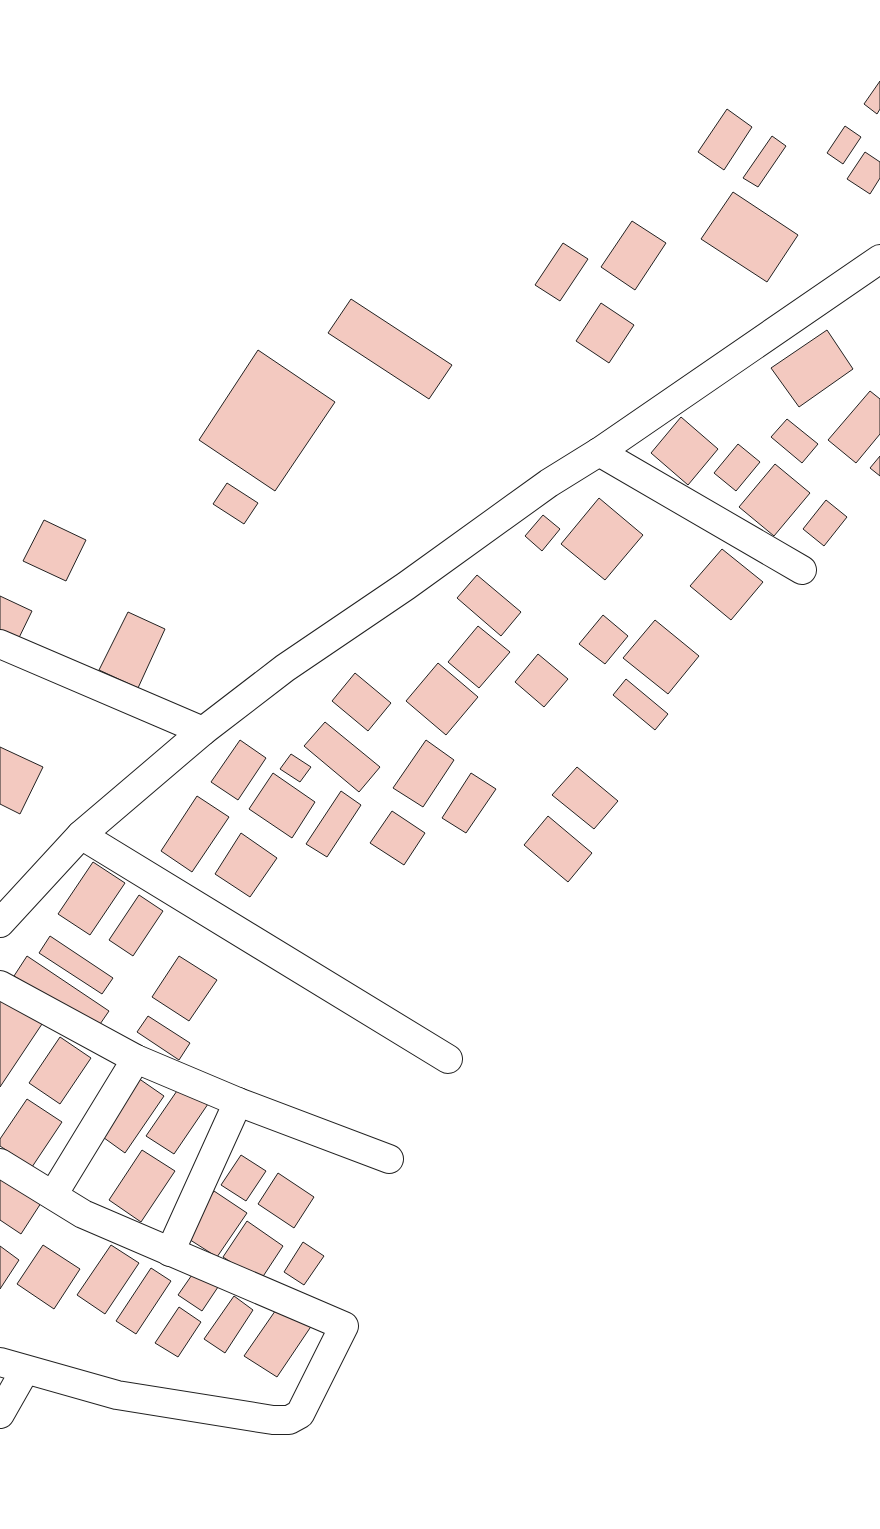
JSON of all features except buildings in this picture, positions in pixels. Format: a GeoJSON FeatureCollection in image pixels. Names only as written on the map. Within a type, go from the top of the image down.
{"type":"FeatureCollection","features":[{"type":"Feature","properties":{"kind":"street"},"geometry":{"type":"LineString","coordinates":[[0,923],[81,835],[203,731],[284,668],[406,586],[549,483],[599,452],[880,258]]}},
{"type":"Feature","properties":{"kind":"street"},"geometry":{"type":"LineString","coordinates":[[599,452],[802,570]]}},
{"type":"Feature","properties":{"kind":"street"},"geometry":{"type":"LineString","coordinates":[[0,644],[203,731]]}},
{"type":"Feature","properties":{"kind":"street"},"geometry":{"type":"LineString","coordinates":[[81,835],[448,1059]]}},
{"type":"Feature","properties":{"kind":"street"},"geometry":{"type":"LineString","coordinates":[[0,986],[136,1058],[238,1102],[389,1159]]}},
{"type":"Feature","properties":{"kind":"street"},"geometry":{"type":"LineString","coordinates":[[53,1195],[136,1058]]}},
{"type":"Feature","properties":{"kind":"street"},"geometry":{"type":"LineString","coordinates":[[170,1252],[238,1102]]}},
{"type":"Feature","properties":{"kind":"street"},"geometry":{"type":"LineString","coordinates":[[0,1163],[83,1214],[344,1326],[300,1414],[289,1420],[273,1420],[117,1395],[13,1366],[0,1414]]}}]}
